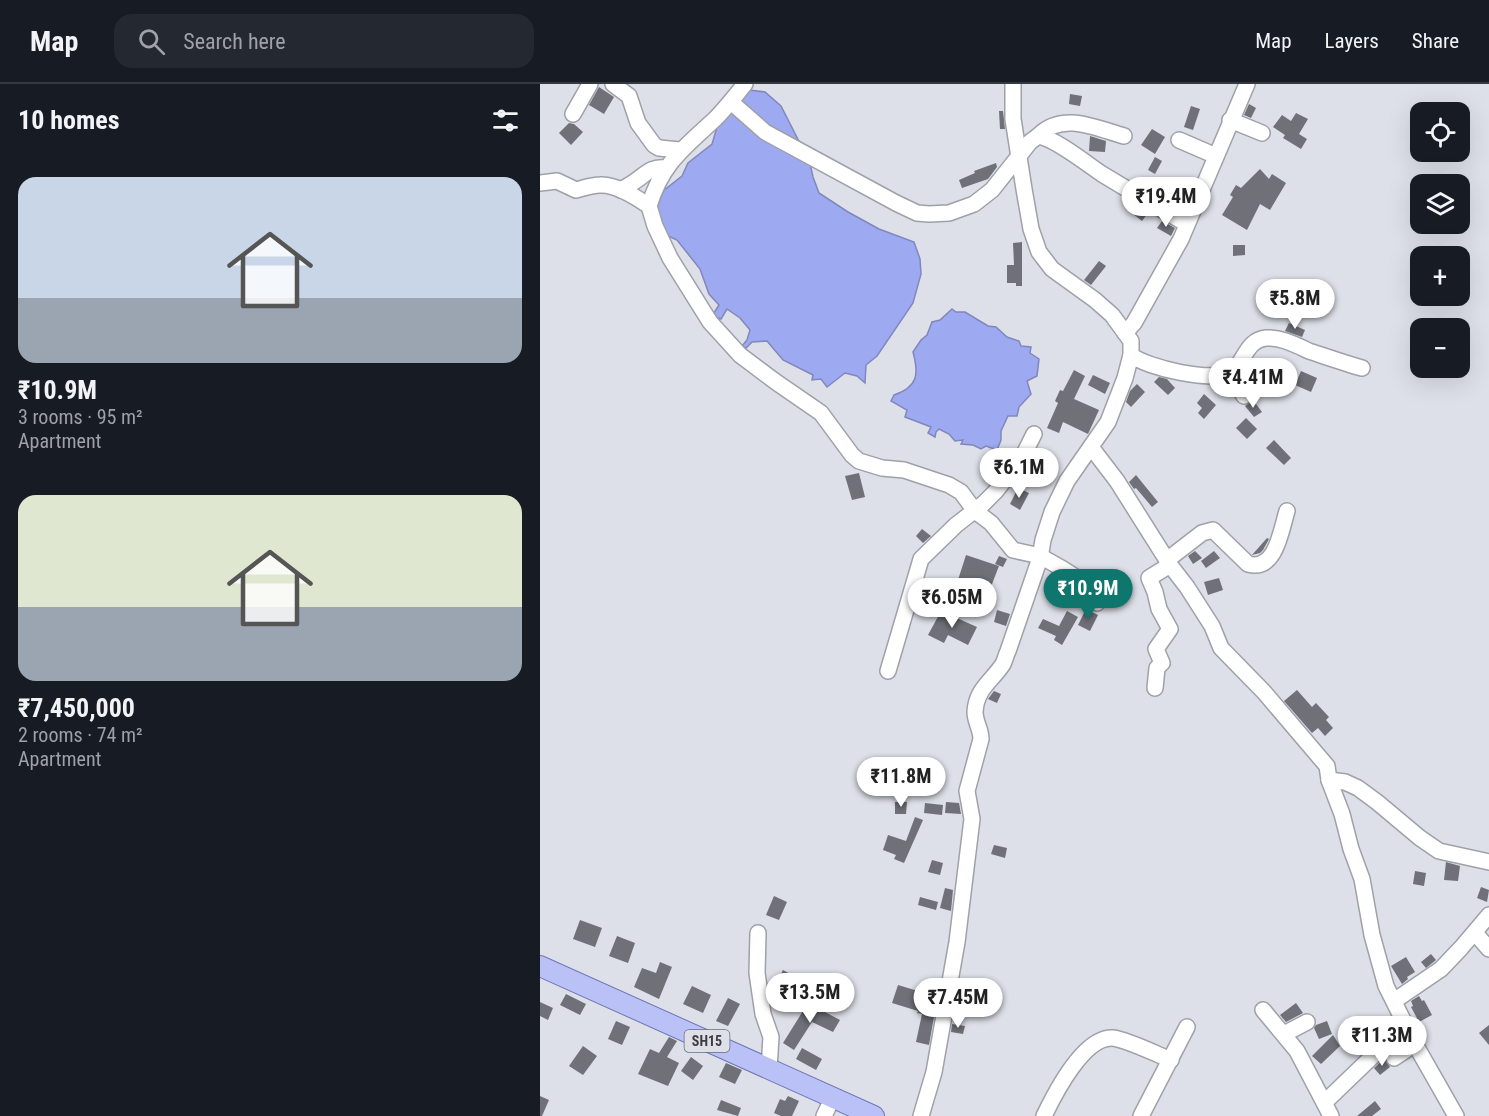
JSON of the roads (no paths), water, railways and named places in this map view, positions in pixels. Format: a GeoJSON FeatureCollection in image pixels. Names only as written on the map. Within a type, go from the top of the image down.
{"type":"FeatureCollection","features":[{"type":"Feature","properties":{"kind":"main road","name":"SH15"},"geometry":{"type":"LineString","coordinates":[[540,966],[873,1116]]}},
{"type":"Feature","properties":{"kind":"street"},"geometry":{"type":"LineString","coordinates":[[573,114],[590,84]]}},
{"type":"Feature","properties":{"kind":"street"},"geometry":{"type":"LineString","coordinates":[[613,84],[630,96],[638,123],[654,144],[659,148],[680,150]]}},
{"type":"Feature","properties":{"kind":"street"},"geometry":{"type":"LineString","coordinates":[[746,84],[665,168],[649,206],[655,226],[680,275],[710,322],[740,355],[821,413],[859,461],[882,468],[904,470],[949,485],[961,492],[975,511],[990,523],[1013,550],[1040,556],[1074,576],[1082,592],[1096,603]]}},
{"type":"Feature","properties":{"kind":"street"},"geometry":{"type":"LineString","coordinates":[[921,1116],[939,1044],[957,942],[972,819],[967,791],[981,739],[981,731],[975,719],[975,708],[985,684],[1002,665],[1005,658],[1018,625],[1043,540],[1061,493],[1108,422],[1131,355],[1131,341],[1112,315],[1052,269],[1039,252],[1031,229],[1019,158],[1013,119],[1013,84]]}},
{"type":"Feature","properties":{"kind":"street"},"geometry":{"type":"LineString","coordinates":[[1125,333],[1134,323],[1164,271],[1187,224],[1247,84]]}},
{"type":"Feature","properties":{"kind":"street"},"geometry":{"type":"LineString","coordinates":[[731,102],[765,132],[917,213],[949,213],[974,204],[992,190],[1030,142],[1051,126],[1082,123],[1124,136]]}},
{"type":"Feature","properties":{"kind":"street"},"geometry":{"type":"LineString","coordinates":[[1230,120],[1262,133]]}},
{"type":"Feature","properties":{"kind":"street"},"geometry":{"type":"LineString","coordinates":[[1038,136],[1055,143],[1100,173],[1187,224]]}},
{"type":"Feature","properties":{"kind":"street"},"geometry":{"type":"LineString","coordinates":[[1179,140],[1216,156]]}},
{"type":"Feature","properties":{"kind":"street"},"geometry":{"type":"LineString","coordinates":[[621,190],[643,174],[658,167],[665,168]]}},
{"type":"Feature","properties":{"kind":"street"},"geometry":{"type":"LineString","coordinates":[[540,183],[557,181],[576,190],[600,185],[621,190],[649,206]]}},
{"type":"Feature","properties":{"kind":"street"},"geometry":{"type":"LineString","coordinates":[[1131,355],[1158,368],[1197,376],[1225,375],[1233,371],[1258,339],[1269,338],[1289,342],[1362,368]]}},
{"type":"Feature","properties":{"kind":"street"},"geometry":{"type":"LineString","coordinates":[[1230,373],[1244,396]]}},
{"type":"Feature","properties":{"kind":"street"},"geometry":{"type":"LineString","coordinates":[[888,671],[921,559],[956,525],[984,504],[1023,456],[1034,434]]}},
{"type":"Feature","properties":{"kind":"street"},"geometry":{"type":"LineString","coordinates":[[1091,447],[1117,481],[1187,587],[1212,626],[1221,648],[1264,692],[1328,766],[1329,780],[1362,879],[1372,935],[1386,986],[1415,1044],[1456,1116]]}},
{"type":"Feature","properties":{"kind":"street"},"geometry":{"type":"LineString","coordinates":[[1155,688],[1156,668],[1162,663],[1156,649],[1170,629],[1159,609],[1159,588],[1169,563],[1202,533],[1213,530],[1248,564],[1263,565],[1277,545],[1287,512]]}},
{"type":"Feature","properties":{"kind":"street"},"geometry":{"type":"LineString","coordinates":[[1329,780],[1345,782],[1358,788],[1439,851],[1452,852],[1489,862]]}},
{"type":"Feature","properties":{"kind":"street"},"geometry":{"type":"LineString","coordinates":[[1395,1000],[1441,969],[1489,915]]}},
{"type":"Feature","properties":{"kind":"street"},"geometry":{"type":"LineString","coordinates":[[758,933],[757,973],[763,1014],[772,1046],[769,1069]]}},
{"type":"Feature","properties":{"kind":"street"},"geometry":{"type":"LineString","coordinates":[[1475,933],[1489,950]]}},
{"type":"Feature","properties":{"kind":"street"},"geometry":{"type":"LineString","coordinates":[[1263,1011],[1297,1051],[1328,1109],[1406,1024]]}},
{"type":"Feature","properties":{"kind":"street"},"geometry":{"type":"LineString","coordinates":[[1284,1034],[1307,1022]]}},
{"type":"Feature","properties":{"kind":"street"},"geometry":{"type":"LineString","coordinates":[[1141,1116],[1187,1027]]}},
{"type":"Feature","properties":{"kind":"street"},"geometry":{"type":"LineString","coordinates":[[1044,1116],[1063,1081],[1088,1049],[1100,1040],[1117,1038],[1171,1060]]}},
{"type":"Feature","properties":{"kind":"street"},"geometry":{"type":"LineString","coordinates":[[1394,1058],[1415,1044]]}},
{"type":"Feature","properties":{"kind":"street"},"geometry":{"type":"LineString","coordinates":[[825,1116],[832,1097]]}},
{"type":"Feature","properties":{"kind":"water"},"geometry":{"type":"Polygon","coordinates":[[[749,90],[765,92],[781,106],[810,163],[819,193],[879,229],[914,242],[920,259],[921,274],[913,303],[877,356],[866,365],[865,383],[857,376],[845,373],[827,387],[821,379],[812,380],[813,375],[783,360],[767,341],[752,342],[746,348],[742,346],[750,330],[740,318],[727,309],[721,319],[712,316],[719,305],[709,294],[700,269],[677,240],[666,235],[657,207],[663,191],[682,176],[688,163],[712,144],[717,127],[749,90]]]}},
{"type":"Feature","properties":{"kind":"water"},"geometry":{"type":"Polygon","coordinates":[[[952,309],[956,312],[965,312],[988,326],[996,327],[1007,337],[1019,341],[1021,346],[1031,347],[1030,353],[1039,359],[1037,376],[1027,381],[1031,394],[1019,407],[1017,416],[1008,416],[1001,431],[1001,440],[997,450],[986,446],[981,449],[973,445],[961,444],[963,440],[955,441],[949,434],[939,429],[935,437],[928,433],[931,427],[905,417],[907,410],[891,401],[894,395],[908,388],[915,379],[916,367],[913,352],[927,335],[932,322],[940,320],[952,309]]]}}]}
